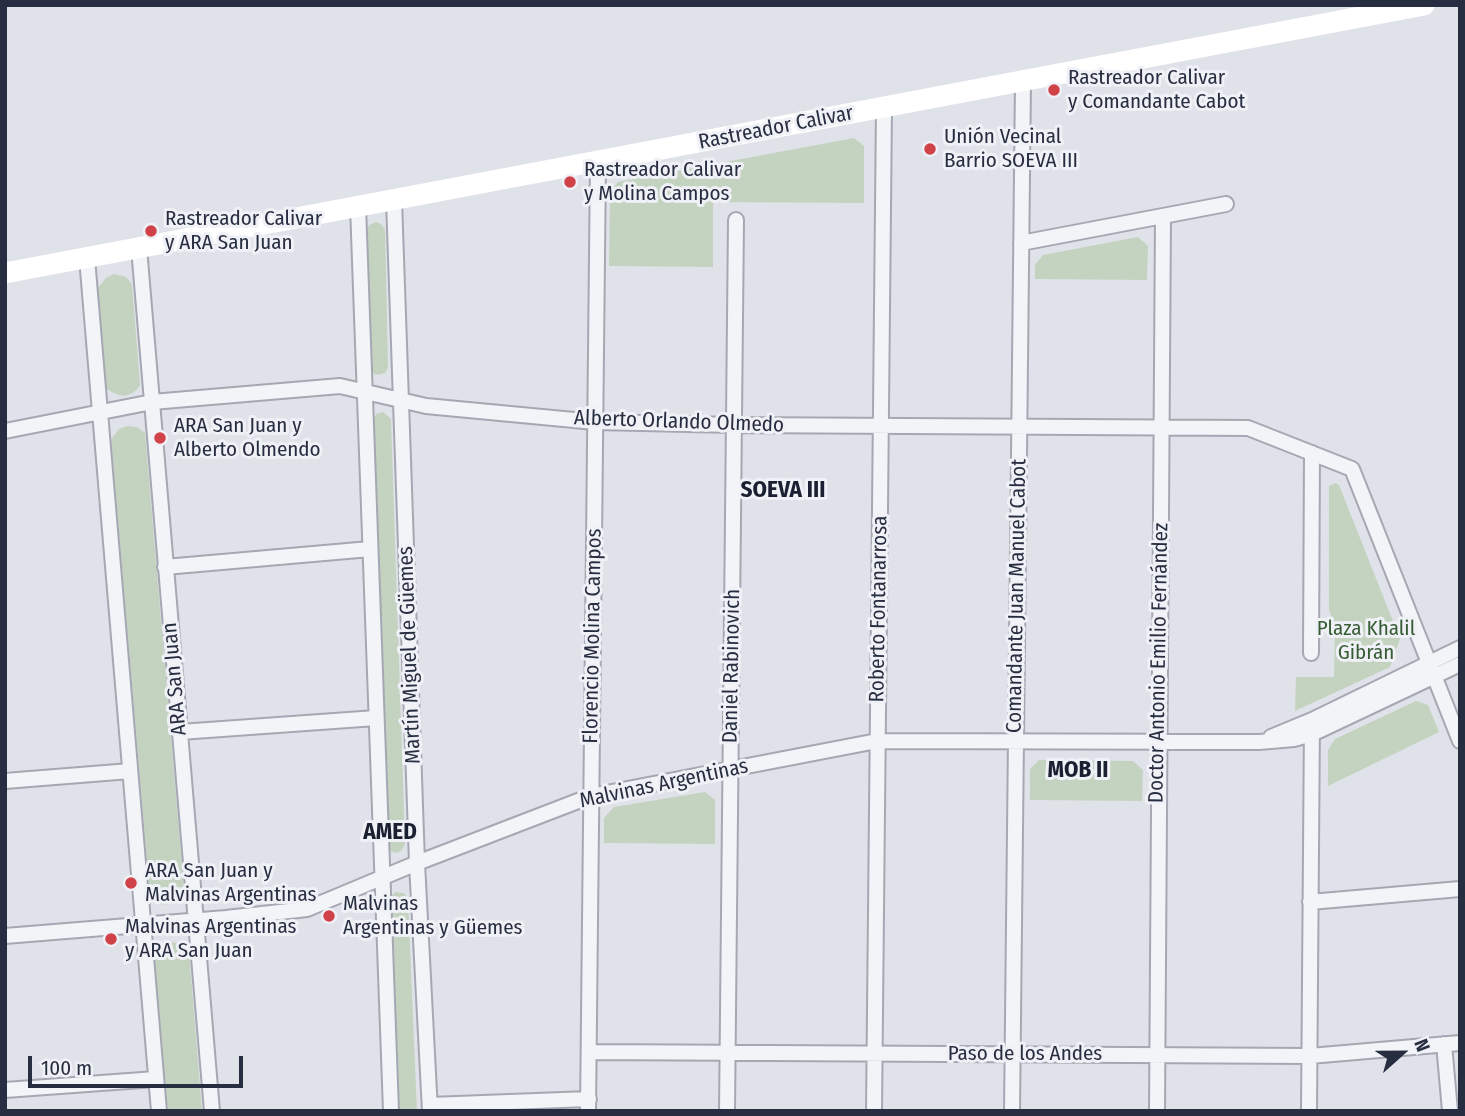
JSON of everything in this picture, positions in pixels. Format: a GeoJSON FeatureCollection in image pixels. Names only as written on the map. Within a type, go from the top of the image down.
{"type":"FeatureCollection","features":[{"type":"Feature","properties":{"kind":"main road","name":"Rastreador Calivar"},"geometry":{"type":"LineString","coordinates":[[5,273],[1424,5]]}},
{"type":"Feature","properties":{"kind":"street","name":"Comandante Juan Manuel Cabot"},"geometry":{"type":"LineString","coordinates":[[1012,1111],[1023,81]]}},
{"type":"Feature","properties":{"kind":"street","name":"Roberto Fontanarrosa"},"geometry":{"type":"LineString","coordinates":[[874,1111],[884,107]]}},
{"type":"Feature","properties":{"kind":"street","name":"Florencio Molina Campos"},"geometry":{"type":"LineString","coordinates":[[589,1105],[598,161]]}},
{"type":"Feature","properties":{"kind":"street","name":"Martín Miguel de Güemes"},"geometry":{"type":"LineString","coordinates":[[394,200],[417,863],[430,1108]]}},
{"type":"Feature","properties":{"kind":"street"},"geometry":{"type":"LineString","coordinates":[[1021,243],[1226,204]]}},
{"type":"Feature","properties":{"kind":"street","name":"Martín Miguel de Güemes"},"geometry":{"type":"LineString","coordinates":[[358,206],[391,1111]]}},
{"type":"Feature","properties":{"kind":"street","name":"Doctor Antonio Emilio Fernández"},"geometry":{"type":"LineString","coordinates":[[1157,1111],[1163,216]]}},
{"type":"Feature","properties":{"kind":"street","name":"Daniel Rabinovich"},"geometry":{"type":"LineString","coordinates":[[727,1111],[736,220]]}},
{"type":"Feature","properties":{"kind":"street","name":"ARA San Juan"},"geometry":{"type":"LineString","coordinates":[[139,248],[212,1111]]}},
{"type":"Feature","properties":{"kind":"street"},"geometry":{"type":"LineString","coordinates":[[87,258],[159,1111]]}},
{"type":"Feature","properties":{"kind":"street","name":"Alberto Orlando Olmedo"},"geometry":{"type":"LineString","coordinates":[[5,430],[152,402],[340,386],[426,406],[595,422],[1248,428],[1352,469],[1432,669]]}},
{"type":"Feature","properties":{"kind":"street"},"geometry":{"type":"LineString","coordinates":[[1311,653],[1312,453]]}},
{"type":"Feature","properties":{"kind":"street"},"geometry":{"type":"LineString","coordinates":[[165,567],[370,549]]}},
{"type":"Feature","properties":{"kind":"street","name":"Malvinas Argentinas"},"geometry":{"type":"LineString","coordinates":[[5,936],[307,909],[417,863],[592,796],[877,741],[1259,742],[1294,739],[1312,727],[1432,669],[1460,648]]}},
{"type":"Feature","properties":{"kind":"street","name":"Malvinas Argentinas"},"geometry":{"type":"LineString","coordinates":[[1432,669],[1460,663]]}},
{"type":"Feature","properties":{"kind":"street"},"geometry":{"type":"LineString","coordinates":[[1432,669],[1460,741]]}},
{"type":"Feature","properties":{"kind":"street"},"geometry":{"type":"LineString","coordinates":[[180,732],[376,718]]}},
{"type":"Feature","properties":{"kind":"street"},"geometry":{"type":"LineString","coordinates":[[1309,1111],[1312,727]]}},
{"type":"Feature","properties":{"kind":"street"},"geometry":{"type":"LineString","coordinates":[[5,781],[130,771]]}},
{"type":"Feature","properties":{"kind":"street"},"geometry":{"type":"LineString","coordinates":[[1310,902],[1460,889]]}},
{"type":"Feature","properties":{"kind":"street","name":"Paso de los Andes"},"geometry":{"type":"LineString","coordinates":[[589,1052],[1310,1056],[1460,1043]]}},
{"type":"Feature","properties":{"kind":"street"},"geometry":{"type":"LineString","coordinates":[[1444,1044],[1450,1111]]}},
{"type":"Feature","properties":{"kind":"street"},"geometry":{"type":"LineString","coordinates":[[5,1090],[156,1079]]}},
{"type":"Feature","properties":{"kind":"street"},"geometry":{"type":"LineString","coordinates":[[430,1108],[589,1105]]}},
{"type":"Feature","properties":{"kind":"green space"},"geometry":{"type":"Polygon","coordinates":[[[854,138],[864,146],[864,203],[713,202],[713,267],[609,266],[610,192],[618,182],[854,138]]]}},
{"type":"Feature","properties":{"kind":"green space"},"geometry":{"type":"Polygon","coordinates":[[[376,222],[385,229],[388,368],[385,373],[378,375],[372,373],[369,366],[367,230],[369,225],[376,222]]]}},
{"type":"Feature","properties":{"kind":"green space"},"geometry":{"type":"Polygon","coordinates":[[[1138,237],[1148,246],[1147,280],[1035,279],[1035,265],[1043,255],[1138,237]]]}},
{"type":"Feature","properties":{"kind":"green space"},"geometry":{"type":"Polygon","coordinates":[[[114,274],[126,277],[132,284],[140,385],[133,393],[124,396],[106,388],[98,288],[106,278],[114,274]]]}},
{"type":"Feature","properties":{"kind":"green space"},"geometry":{"type":"Polygon","coordinates":[[[383,412],[391,419],[405,844],[397,853],[390,851],[387,845],[373,418],[383,412]]]}},
{"type":"Feature","properties":{"kind":"green space"},"geometry":{"type":"Polygon","coordinates":[[[137,427],[145,433],[184,889],[176,901],[165,904],[150,896],[111,439],[119,429],[137,427]]]}},
{"type":"Feature","properties":{"kind":"green space","name":"Plaza Khalil Gibrán"},"geometry":{"type":"Polygon","coordinates":[[[1335,483],[1339,485],[1400,639],[1390,667],[1295,711],[1296,677],[1334,677],[1335,626],[1329,610],[1329,486],[1335,483]]]}},
{"type":"Feature","properties":{"kind":"green space"},"geometry":{"type":"Polygon","coordinates":[[[1416,701],[1428,705],[1439,732],[1328,786],[1328,750],[1335,739],[1416,701]]]}},
{"type":"Feature","properties":{"kind":"green space"},"geometry":{"type":"Polygon","coordinates":[[[1039,760],[1133,761],[1143,770],[1142,801],[1030,800],[1030,769],[1039,760]]]}},
{"type":"Feature","properties":{"kind":"green space"},"geometry":{"type":"Polygon","coordinates":[[[705,792],[715,800],[715,844],[604,843],[604,818],[614,807],[705,792]]]}},
{"type":"Feature","properties":{"kind":"green space"},"geometry":{"type":"Polygon","coordinates":[[[395,892],[404,893],[408,900],[417,1111],[397,1111],[389,900],[395,892]]]}},
{"type":"Feature","properties":{"kind":"green space"},"geometry":{"type":"Polygon","coordinates":[[[169,942],[179,943],[189,952],[202,1111],[168,1111],[154,954],[160,946],[169,942]]]}},
{"type":"Feature","properties":{"kind":"place","name":"Rastreador Calivar y Comandante Cabot"},"geometry":{"type":"Point","coordinates":[1054,90]}},
{"type":"Feature","properties":{"kind":"place","name":"Unión Vecinal Barrio SOEVA III"},"geometry":{"type":"Point","coordinates":[930,149]}},
{"type":"Feature","properties":{"kind":"place","name":"Rastreador Calivar y Molina Campos"},"geometry":{"type":"Point","coordinates":[570,182]}},
{"type":"Feature","properties":{"kind":"place","name":"Rastreador Calivar y ARA San Juan"},"geometry":{"type":"Point","coordinates":[151,231]}},
{"type":"Feature","properties":{"kind":"place","name":"ARA San Juan y Alberto Olmendo"},"geometry":{"type":"Point","coordinates":[160,438]}},
{"type":"Feature","properties":{"kind":"place","name":"ARA San Juan y Malvinas Argentinas"},"geometry":{"type":"Point","coordinates":[131,883]}},
{"type":"Feature","properties":{"kind":"place","name":"Malvinas Argentinas y Güemes"},"geometry":{"type":"Point","coordinates":[329,916]}},
{"type":"Feature","properties":{"kind":"place","name":"Malvinas Argentinas y ARA San Juan"},"geometry":{"type":"Point","coordinates":[111,939]}},
{"type":"Feature","properties":{"kind":"district","name":"SOEVA III"},"geometry":{"type":"Point","coordinates":[783,491]}},
{"type":"Feature","properties":{"kind":"district","name":"MOB II"},"geometry":{"type":"Point","coordinates":[1078,771]}},
{"type":"Feature","properties":{"kind":"district","name":"AMED"},"geometry":{"type":"Point","coordinates":[390,833]}}]}
